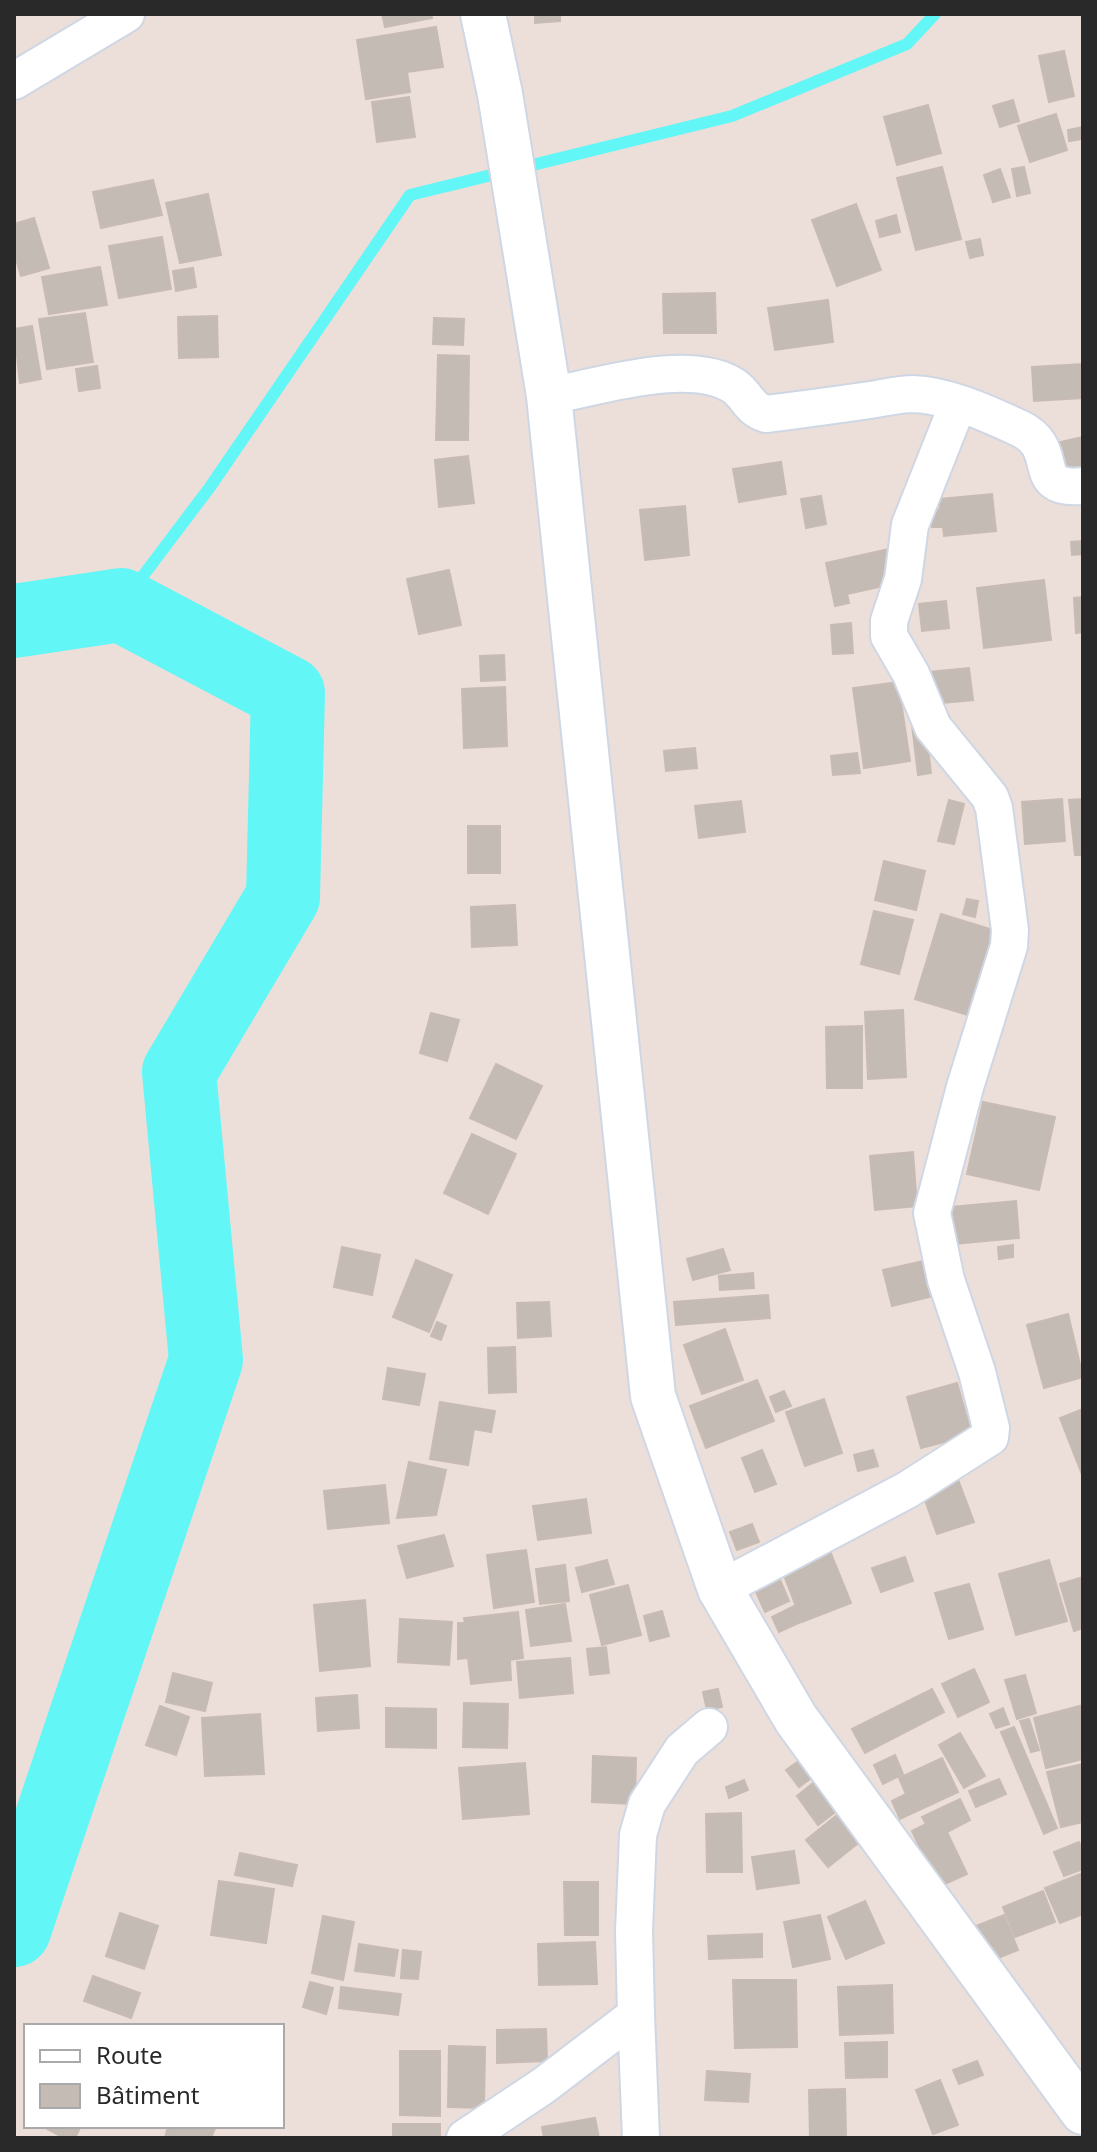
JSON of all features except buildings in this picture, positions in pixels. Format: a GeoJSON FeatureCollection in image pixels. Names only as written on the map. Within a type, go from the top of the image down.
{"type":"FeatureCollection","features":[{"type":"Feature","properties":{"kind":"main road"},"geometry":{"type":"LineString","coordinates":[[483,14],[500,94],[549,396],[653,1396],[720,1589],[796,1719],[1083,2112]]}},
{"type":"Feature","properties":{"kind":"street"},"geometry":{"type":"LineString","coordinates":[[14,81],[126,14]]}},
{"type":"Feature","properties":{"kind":"street"},"geometry":{"type":"LineString","coordinates":[[549,396],[659,374],[681,373],[701,375],[735,386],[757,412],[766,414],[914,394],[980,410],[1035,437],[1041,445],[1050,478],[1056,485],[1065,488],[1083,486]]}},
{"type":"Feature","properties":{"kind":"street"},"geometry":{"type":"LineString","coordinates":[[720,1589],[907,1490],[990,1437],[991,1428],[977,1372],[946,1280],[932,1213],[965,1087],[1009,946],[1010,930],[990,797],[933,727],[911,674],[889,636],[889,621],[903,579],[910,525],[958,404]]}},
{"type":"Feature","properties":{"kind":"street"},"geometry":{"type":"LineString","coordinates":[[641,2138],[634,1931],[638,1835],[647,1804],[682,1750],[709,1727]]}},
{"type":"Feature","properties":{"kind":"street"},"geometry":{"type":"LineString","coordinates":[[465,2138],[543,2086],[636,2015]]}},
{"type":"Feature","properties":{"kind":"waterway"},"geometry":{"type":"LineString","coordinates":[[121,605],[210,487],[410,195],[732,116],[907,44],[935,14]]}},
{"type":"Feature","properties":{"kind":"waterway"},"geometry":{"type":"LineString","coordinates":[[14,621],[121,605],[288,693],[283,897],[179,1072],[206,1360],[14,1930]]}}]}
